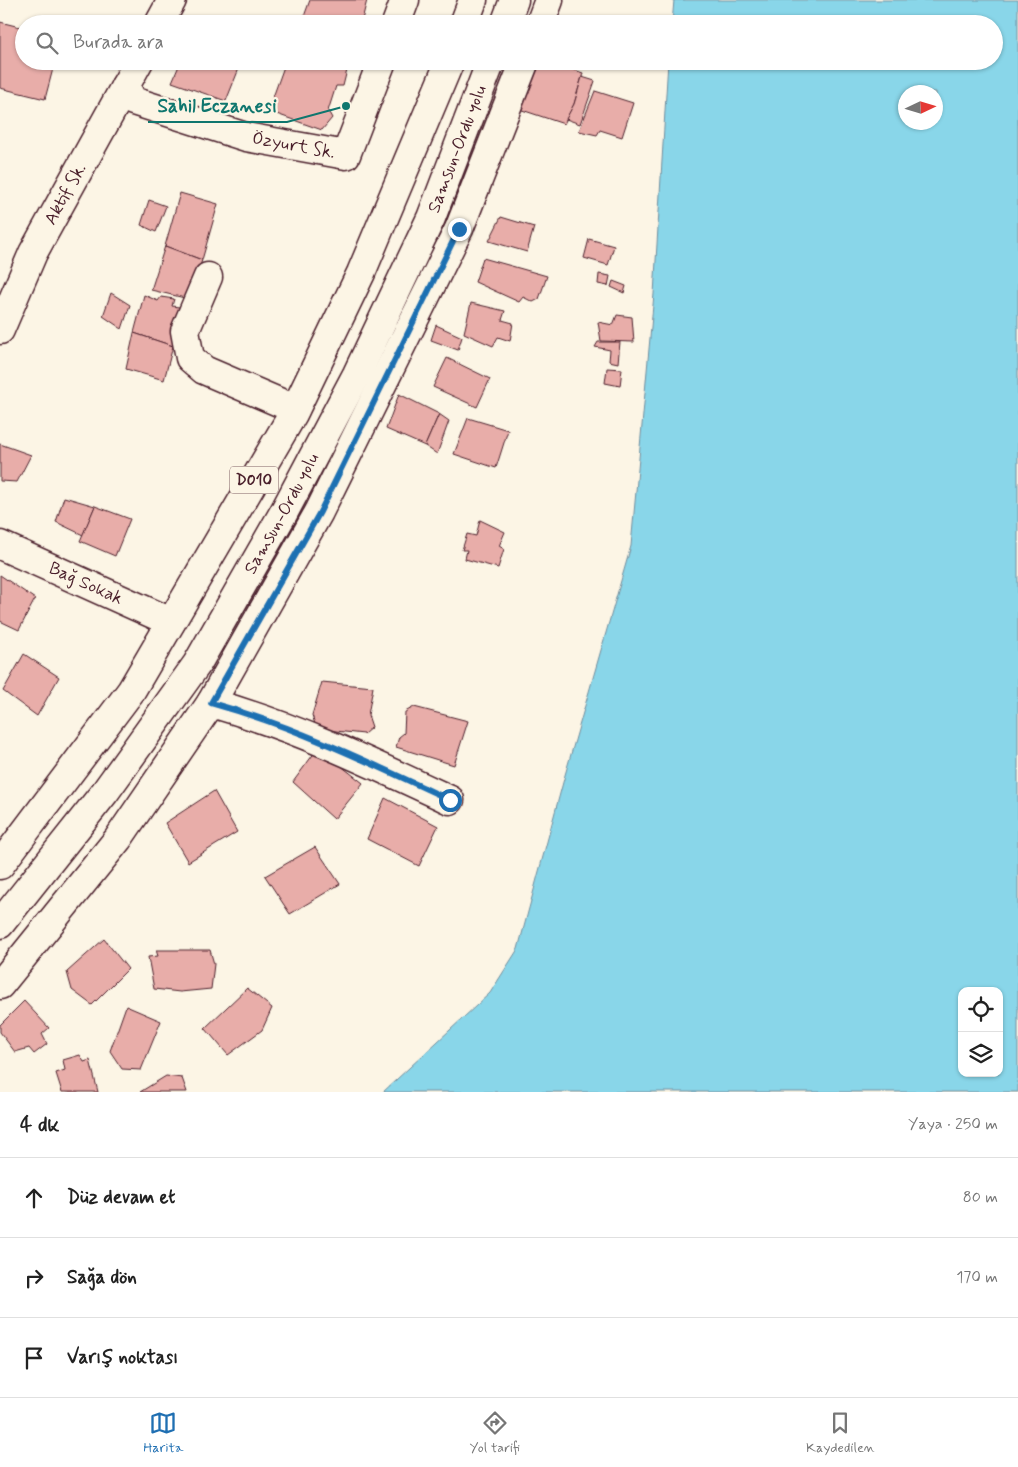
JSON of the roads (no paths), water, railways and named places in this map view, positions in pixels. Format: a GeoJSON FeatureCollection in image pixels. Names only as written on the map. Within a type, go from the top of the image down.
{"type":"FeatureCollection","features":[{"type":"Feature","properties":{"kind":"main road"},"geometry":{"type":"LineString","coordinates":[[164,15],[172,0]]}},
{"type":"Feature","properties":{"kind":"main road"},"geometry":{"type":"LineString","coordinates":[[399,15],[405,0]]}},
{"type":"Feature","properties":{"kind":"main road"},"geometry":{"type":"LineString","coordinates":[[467,15],[473,0]]}},
{"type":"Feature","properties":{"kind":"main road"},"geometry":{"type":"LineString","coordinates":[[508,15],[514,0]]}},
{"type":"Feature","properties":{"kind":"main road"},"geometry":{"type":"LineString","coordinates":[[543,15],[549,0]]}},
{"type":"Feature","properties":{"kind":"main road","name":"Aktif Sk."},"geometry":{"type":"LineString","coordinates":[[0,330],[33,253],[134,70]]}},
{"type":"Feature","properties":{"kind":"main road","name":"Özyurt Sk."},"geometry":{"type":"LineString","coordinates":[[125,86],[134,101],[246,138],[346,155],[379,70]]}},
{"type":"Feature","properties":{"kind":"main road","name":"D010"},"geometry":{"type":"LineString","coordinates":[[0,865],[131,691],[295,409],[361,273],[446,70]]}},
{"type":"Feature","properties":{"kind":"main road","name":"Samsun-Ordu yolu"},"geometry":{"type":"LineString","coordinates":[[0,924],[105,792],[197,664],[284,512],[357,374],[431,218],[488,70]]}},
{"type":"Feature","properties":{"kind":"main road"},"geometry":{"type":"LineString","coordinates":[[0,985],[118,839],[211,703],[320,512],[454,238],[522,70]]}},
{"type":"Feature","properties":{"kind":"main road"},"geometry":{"type":"LineString","coordinates":[[208,277],[185,331],[190,358],[204,370],[295,409]]}},
{"type":"Feature","properties":{"kind":"main road","name":"Bağ Sokak"},"geometry":{"type":"LineString","coordinates":[[0,545],[171,622]]}},
{"type":"Feature","properties":{"kind":"main road"},"geometry":{"type":"LineString","coordinates":[[211,703],[250,714],[336,747],[450,800]]}},
{"type":"Feature","properties":{"kind":"water"},"geometry":{"type":"Polygon","coordinates":[[[674,0],[1018,0],[1018,1092],[383,1092],[490,993],[518,949],[565,775],[631,546],[654,294],[667,70],[1003,70],[1003,15],[673,15],[674,0]]]}},
{"type":"Feature","properties":{"kind":"place","name":"Sahil Eczanesi"},"geometry":{"type":"Point","coordinates":[346,106]}}]}
